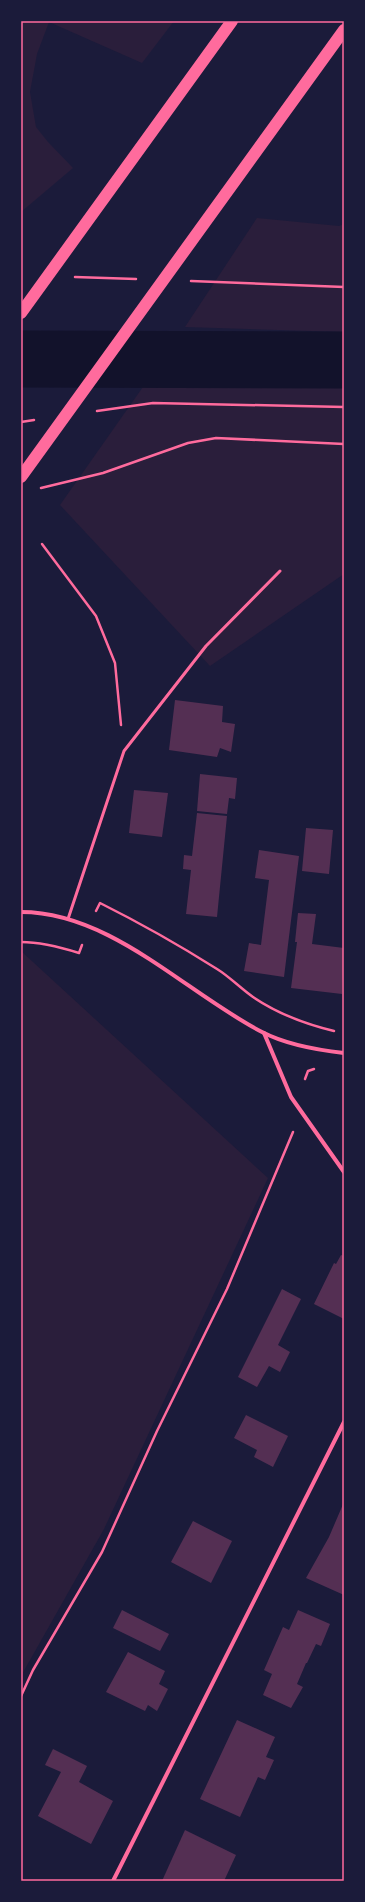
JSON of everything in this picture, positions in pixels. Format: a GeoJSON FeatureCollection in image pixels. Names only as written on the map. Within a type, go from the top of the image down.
{"type":"FeatureCollection","features":[{"type":"Feature","properties":{"kind":"highway"},"geometry":{"type":"LineString","coordinates":[[21,313],[232,21]]}},
{"type":"Feature","properties":{"kind":"highway"},"geometry":{"type":"LineString","coordinates":[[21,477],[344,30]]}},
{"type":"Feature","properties":{"kind":"street"},"geometry":{"type":"LineString","coordinates":[[21,912],[37,912],[68,918],[89,926],[129,947],[224,1010],[264,1033],[316,1050],[344,1053]]}},
{"type":"Feature","properties":{"kind":"street"},"geometry":{"type":"LineString","coordinates":[[264,1033],[291,1097],[344,1172]]}},
{"type":"Feature","properties":{"kind":"street"},"geometry":{"type":"LineString","coordinates":[[113,1881],[344,1422]]}},
{"type":"Feature","properties":{"kind":"lane"},"geometry":{"type":"LineString","coordinates":[[68,918],[124,751],[206,646],[280,571]]}},
{"type":"Feature","properties":{"kind":"path"},"geometry":{"type":"LineString","coordinates":[[91,412],[153,403],[344,407]]}},
{"type":"Feature","properties":{"kind":"path"},"geometry":{"type":"LineString","coordinates":[[21,422],[36,419]]}},
{"type":"Feature","properties":{"kind":"path"},"geometry":{"type":"LineString","coordinates":[[35,489],[56,486],[103,473],[188,443],[216,438],[344,444]]}},
{"type":"Feature","properties":{"kind":"path"},"geometry":{"type":"LineString","coordinates":[[42,544],[96,616],[115,663],[124,751]]}},
{"type":"Feature","properties":{"kind":"path"},"geometry":{"type":"LineString","coordinates":[[291,1097],[305,1089],[305,1079],[308,1071],[321,1066]]}},
{"type":"Feature","properties":{"kind":"path"},"geometry":{"type":"LineString","coordinates":[[21,1696],[33,1670],[102,1552],[158,1431],[227,1289],[301,1112]]}},
{"type":"Feature","properties":{"kind":"shaded area"},"geometry":{"type":"Polygon","coordinates":[[[21,21],[174,21],[142,63],[49,22],[37,54],[30,92],[36,127],[73,168],[21,212],[21,21]]]}},
{"type":"Feature","properties":{"kind":"shaded area"},"geometry":{"type":"Polygon","coordinates":[[[257,218],[339,226],[344,224],[344,332],[185,327],[257,218]]]}},
{"type":"Feature","properties":{"kind":"shaded area"},"geometry":{"type":"Polygon","coordinates":[[[157,367],[344,372],[344,574],[210,666],[60,505],[157,367]]]}},
{"type":"Feature","properties":{"kind":"shaded area"},"geometry":{"type":"Polygon","coordinates":[[[21,951],[268,1178],[104,1529],[21,1676],[21,951]]]}},
{"type":"Feature","properties":{"kind":"building"},"geometry":{"type":"Polygon","coordinates":[[[175,700],[223,706],[222,722],[235,724],[231,752],[220,748],[217,757],[169,750],[175,700]]]}},
{"type":"Feature","properties":{"kind":"building"},"geometry":{"type":"Polygon","coordinates":[[[200,774],[237,778],[235,799],[229,798],[227,814],[197,811],[200,774]]]}},
{"type":"Feature","properties":{"kind":"building"},"geometry":{"type":"Polygon","coordinates":[[[134,790],[168,793],[162,837],[129,833],[134,790]]]}},
{"type":"Feature","properties":{"kind":"building"},"geometry":{"type":"Polygon","coordinates":[[[197,813],[227,816],[217,917],[186,914],[191,870],[183,869],[184,855],[192,856],[197,813]]]}},
{"type":"Feature","properties":{"kind":"building"},"geometry":{"type":"Polygon","coordinates":[[[306,828],[333,830],[329,874],[302,871],[306,828]]]}},
{"type":"Feature","properties":{"kind":"building"},"geometry":{"type":"Polygon","coordinates":[[[259,850],[299,856],[284,977],[244,971],[249,943],[261,945],[269,880],[255,878],[259,850]]]}},
{"type":"Feature","properties":{"kind":"building"},"geometry":{"type":"Polygon","coordinates":[[[298,913],[316,914],[312,944],[344,948],[342,994],[291,988],[297,942],[295,942],[298,913]]]}},
{"type":"Feature","properties":{"kind":"building"},"geometry":{"type":"Polygon","coordinates":[[[341,1255],[344,1256],[344,1319],[314,1304],[334,1263],[336,1264],[341,1255]]]}},
{"type":"Feature","properties":{"kind":"building"},"geometry":{"type":"Polygon","coordinates":[[[282,1289],[301,1299],[278,1345],[290,1352],[280,1372],[269,1366],[257,1387],[238,1377],[282,1289]]]}},
{"type":"Feature","properties":{"kind":"building"},"geometry":{"type":"Polygon","coordinates":[[[246,1415],[288,1436],[273,1467],[254,1457],[257,1450],[234,1438],[246,1415]]]}},
{"type":"Feature","properties":{"kind":"building"},"geometry":{"type":"Polygon","coordinates":[[[344,1502],[344,1595],[306,1578],[329,1537],[344,1502]]]}},
{"type":"Feature","properties":{"kind":"building"},"geometry":{"type":"Polygon","coordinates":[[[193,1521],[232,1541],[211,1583],[171,1562],[193,1521]]]}},
{"type":"Feature","properties":{"kind":"building"},"geometry":{"type":"Polygon","coordinates":[[[122,1610],[169,1634],[160,1651],[113,1628],[122,1610]]]}},
{"type":"Feature","properties":{"kind":"building"},"geometry":{"type":"Polygon","coordinates":[[[298,1610],[330,1624],[321,1646],[316,1644],[306,1663],[297,1684],[303,1687],[291,1708],[263,1695],[272,1674],[264,1670],[283,1627],[289,1630],[298,1610]]]}},
{"type":"Feature","properties":{"kind":"building"},"geometry":{"type":"Polygon","coordinates":[[[128,1652],[165,1671],[159,1684],[168,1689],[157,1711],[148,1705],[145,1711],[106,1692],[128,1652]]]}},
{"type":"Feature","properties":{"kind":"building"},"geometry":{"type":"Polygon","coordinates":[[[237,1720],[275,1737],[266,1757],[274,1760],[265,1780],[258,1777],[240,1817],[200,1799],[237,1720]]]}},
{"type":"Feature","properties":{"kind":"building"},"geometry":{"type":"Polygon","coordinates":[[[53,1749],[87,1766],[79,1782],[113,1801],[91,1844],[38,1816],[61,1772],[45,1765],[53,1749]]]}},
{"type":"Feature","properties":{"kind":"building"},"geometry":{"type":"Polygon","coordinates":[[[185,1830],[236,1855],[224,1881],[162,1881],[185,1830]]]}},
{"type":"Feature","properties":{"kind":"waterway"},"geometry":{"type":"LineString","coordinates":[[21,359],[344,360]]}}]}
